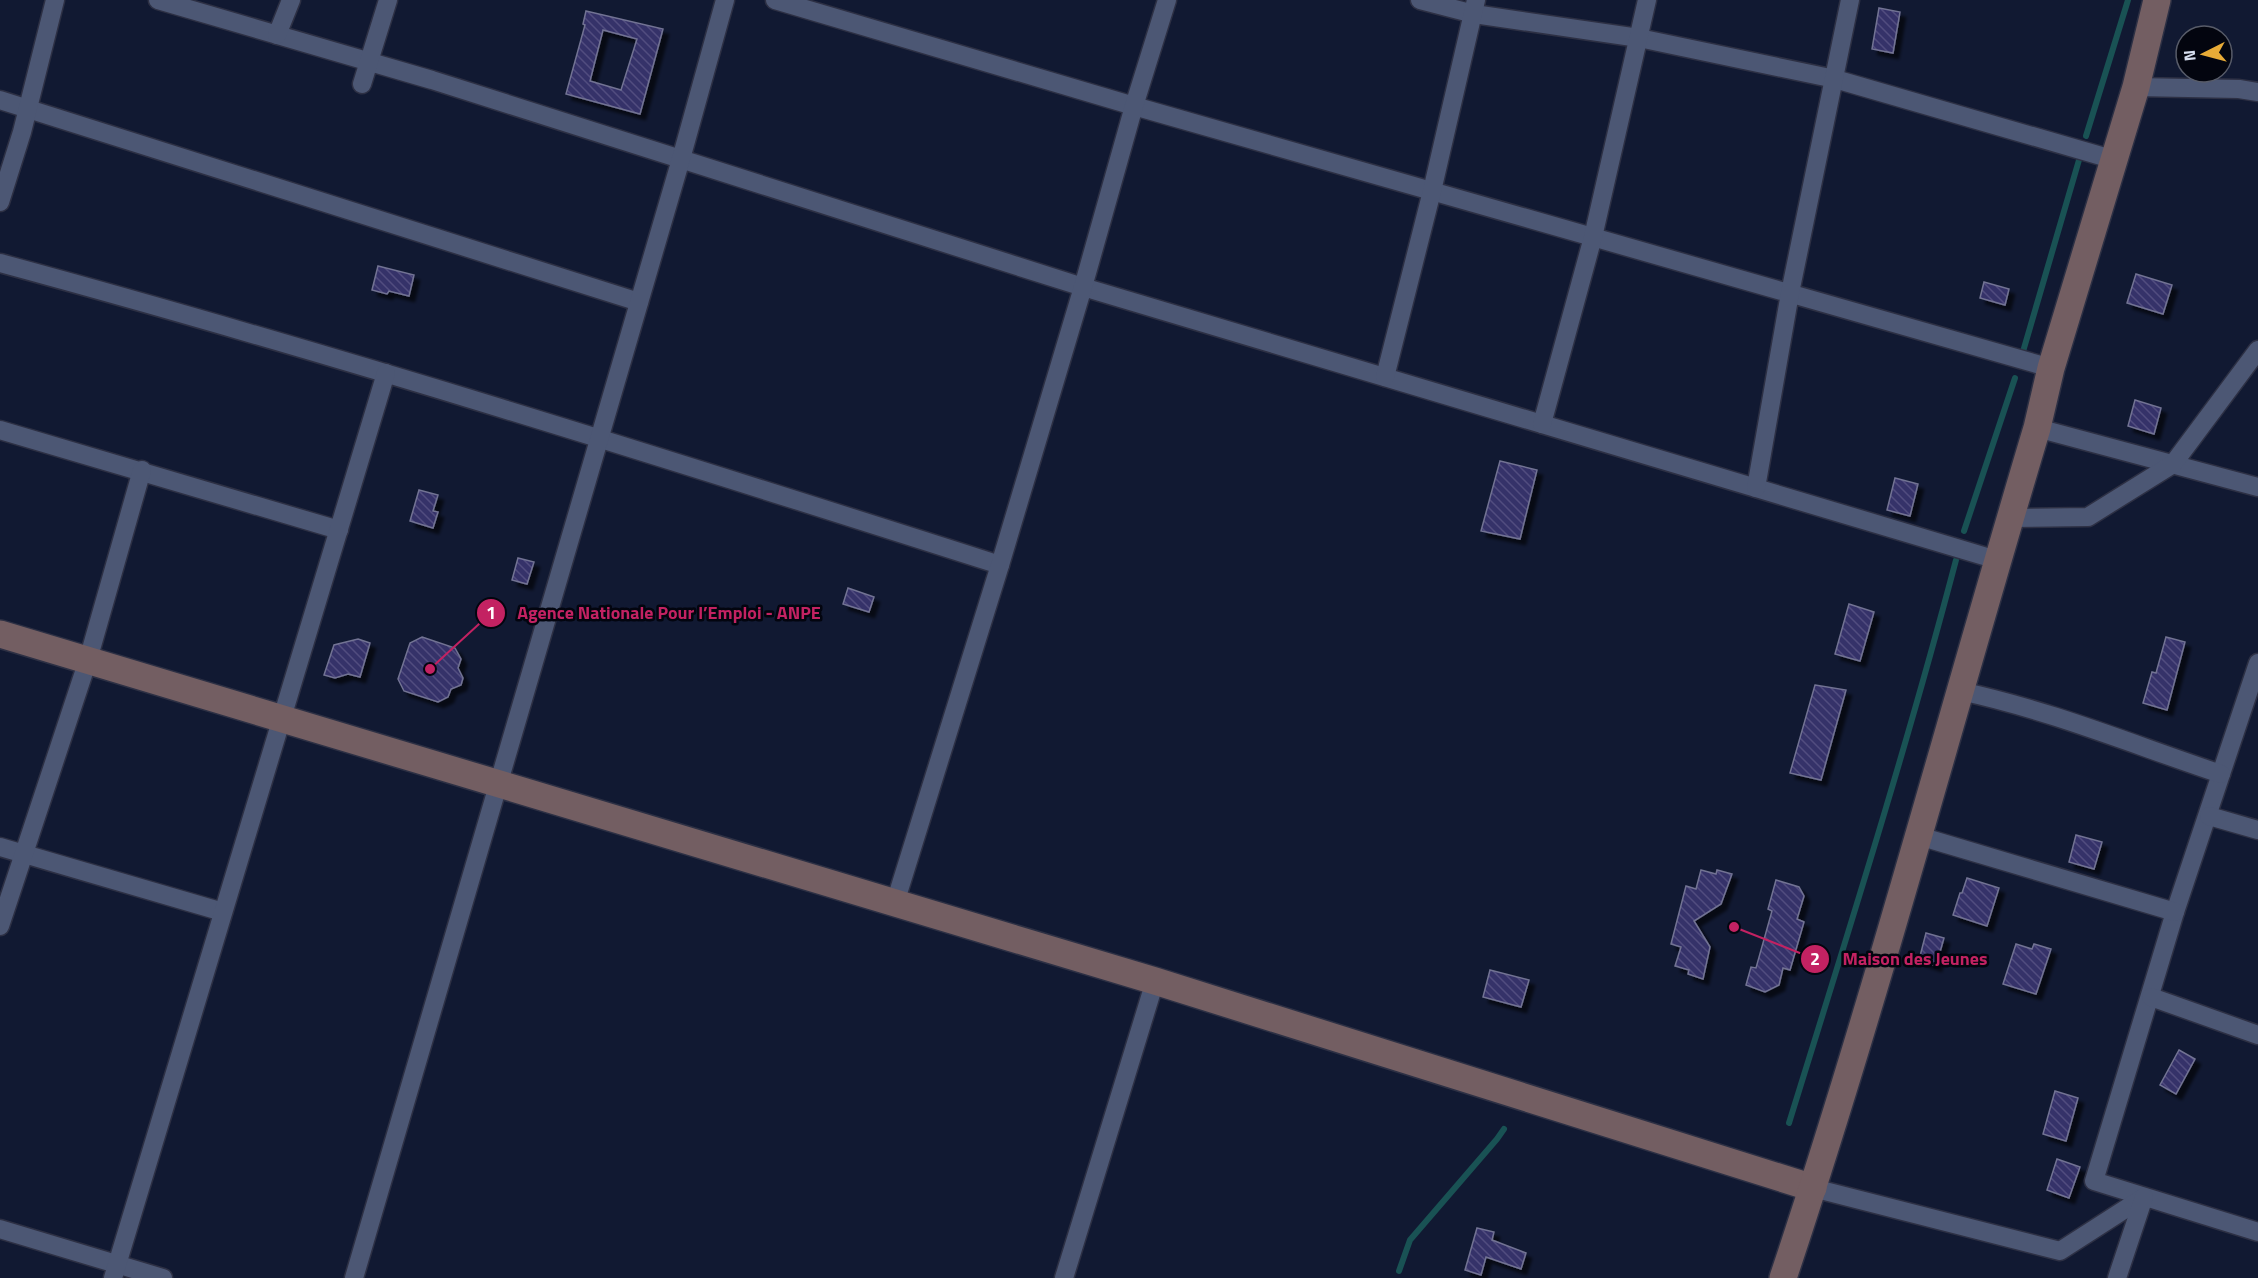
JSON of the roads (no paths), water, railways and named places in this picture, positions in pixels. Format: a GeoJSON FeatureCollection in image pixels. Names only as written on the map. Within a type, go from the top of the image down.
{"type":"FeatureCollection","features":[{"type":"Feature","properties":{"kind":"street"},"geometry":{"type":"LineString","coordinates":[[0,202],[28,109],[55,0]]}},
{"type":"Feature","properties":{"kind":"street"},"geometry":{"type":"LineString","coordinates":[[158,0],[369,62],[1083,287],[1997,560]]}},
{"type":"Feature","properties":{"kind":"street"},"geometry":{"type":"LineString","coordinates":[[277,35],[291,0]]}},
{"type":"Feature","properties":{"kind":"street"},"geometry":{"type":"LineString","coordinates":[[362,84],[388,0]]}},
{"type":"Feature","properties":{"kind":"street"},"geometry":{"type":"LineString","coordinates":[[354,1278],[681,159],[725,0]]}},
{"type":"Feature","properties":{"kind":"street"},"geometry":{"type":"LineString","coordinates":[[775,0],[1134,106],[2051,368]]}},
{"type":"Feature","properties":{"kind":"street"},"geometry":{"type":"LineString","coordinates":[[895,903],[1000,565],[1167,0]]}},
{"type":"Feature","properties":{"kind":"street"},"geometry":{"type":"LineString","coordinates":[[1420,0],[1475,7],[1639,38],[1835,79],[2115,160]]}},
{"type":"Feature","properties":{"kind":"street"},"geometry":{"type":"LineString","coordinates":[[1542,424],[1593,237],[1647,0]]}},
{"type":"Feature","properties":{"kind":"street"},"geometry":{"type":"LineString","coordinates":[[1756,488],[1790,293],[1850,0]]}},
{"type":"Feature","properties":{"kind":"street"},"geometry":{"type":"LineString","coordinates":[[1783,1278],[1813,1188],[1919,836],[2037,428],[2051,368],[2136,87],[2157,0]]}},
{"type":"Feature","properties":{"kind":"street"},"geometry":{"type":"LineString","coordinates":[[1385,377],[1475,7]]}},
{"type":"Feature","properties":{"kind":"street"},"geometry":{"type":"LineString","coordinates":[[2136,87],[2240,89],[2258,92]]}},
{"type":"Feature","properties":{"kind":"street"},"geometry":{"type":"LineString","coordinates":[[0,100],[639,302]]}},
{"type":"Feature","properties":{"kind":"street"},"geometry":{"type":"LineString","coordinates":[[0,262],[176,310],[599,438],[1000,565]]}},
{"type":"Feature","properties":{"kind":"street"},"geometry":{"type":"LineString","coordinates":[[2010,518],[2088,517],[2173,464],[2258,350]]}},
{"type":"Feature","properties":{"kind":"street"},"geometry":{"type":"LineString","coordinates":[[115,1271],[386,374]]}},
{"type":"Feature","properties":{"kind":"street"},"geometry":{"type":"LineString","coordinates":[[2037,428],[2258,487]]}},
{"type":"Feature","properties":{"kind":"street"},"geometry":{"type":"LineString","coordinates":[[0,430],[339,530]]}},
{"type":"Feature","properties":{"kind":"street"},"geometry":{"type":"LineString","coordinates":[[0,926],[88,660],[142,471]]}},
{"type":"Feature","properties":{"kind":"street"},"geometry":{"type":"LineString","coordinates":[[0,634],[1155,981],[1813,1188],[2060,1251],[2144,1197]]}},
{"type":"Feature","properties":{"kind":"street"},"geometry":{"type":"LineString","coordinates":[[2258,663],[2209,816],[2175,912],[2094,1181],[2258,1232]]}},
{"type":"Feature","properties":{"kind":"street"},"geometry":{"type":"LineString","coordinates":[[1960,691],[2009,702],[2107,733],[2221,774]]}},
{"type":"Feature","properties":{"kind":"street"},"geometry":{"type":"LineString","coordinates":[[2209,816],[2258,830]]}},
{"type":"Feature","properties":{"kind":"street"},"geometry":{"type":"LineString","coordinates":[[1919,836],[2175,912]]}},
{"type":"Feature","properties":{"kind":"street"},"geometry":{"type":"LineString","coordinates":[[0,847],[223,912]]}},
{"type":"Feature","properties":{"kind":"street"},"geometry":{"type":"LineString","coordinates":[[1064,1278],[1155,981]]}},
{"type":"Feature","properties":{"kind":"street"},"geometry":{"type":"LineString","coordinates":[[2151,997],[2258,1035]]}},
{"type":"Feature","properties":{"kind":"street"},"geometry":{"type":"LineString","coordinates":[[2117,1278],[2144,1197]]}},
{"type":"Feature","properties":{"kind":"street"},"geometry":{"type":"LineString","coordinates":[[0,1229],[115,1271],[163,1278]]}},
{"type":"Feature","properties":{"kind":"waterway"},"geometry":{"type":"LineString","coordinates":[[2086,136],[2128,0]]}},
{"type":"Feature","properties":{"kind":"waterway"},"geometry":{"type":"LineString","coordinates":[[2022,355],[2079,160]]}},
{"type":"Feature","properties":{"kind":"waterway"},"geometry":{"type":"LineString","coordinates":[[1964,531],[2015,378]]}},
{"type":"Feature","properties":{"kind":"waterway"},"geometry":{"type":"LineString","coordinates":[[1789,1123],[1896,772],[1956,560]]}},
{"type":"Feature","properties":{"kind":"waterway"},"geometry":{"type":"LineString","coordinates":[[1399,1271],[1410,1240],[1504,1129]]}},
{"type":"Feature","properties":{"kind":"place","name":"Agence Nationale Pour l’Emploi - ANPE"},"geometry":{"type":"Point","coordinates":[430,669]}},
{"type":"Feature","properties":{"kind":"place","name":"Maison des Jeunes"},"geometry":{"type":"Point","coordinates":[1734,927]}}]}
